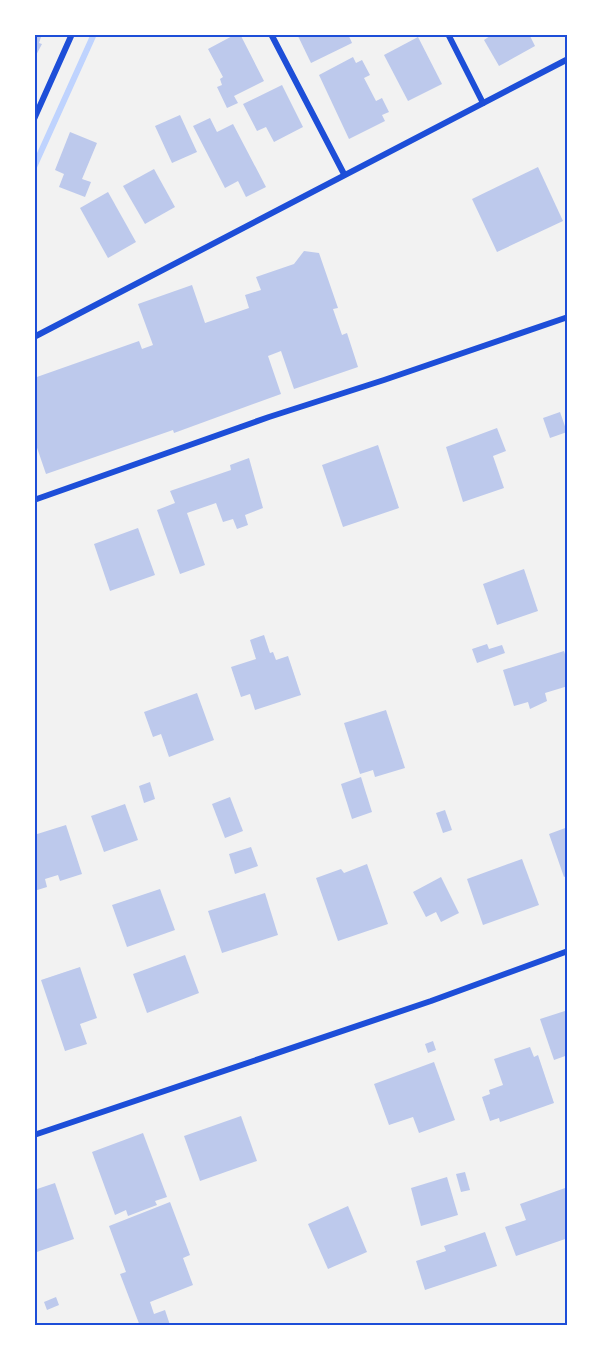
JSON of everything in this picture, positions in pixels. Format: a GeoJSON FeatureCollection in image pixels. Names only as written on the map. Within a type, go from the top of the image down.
{"type":"FeatureCollection","features":[{"type":"Feature","properties":{"kind":"street"},"geometry":{"type":"LineString","coordinates":[[34,119],[72,34]]}},
{"type":"Feature","properties":{"kind":"street"},"geometry":{"type":"LineString","coordinates":[[271,34],[344,174]]}},
{"type":"Feature","properties":{"kind":"street"},"geometry":{"type":"LineString","coordinates":[[448,34],[483,103]]}},
{"type":"Feature","properties":{"kind":"street"},"geometry":{"type":"LineString","coordinates":[[34,337],[567,59]]}},
{"type":"Feature","properties":{"kind":"street"},"geometry":{"type":"LineString","coordinates":[[34,500],[269,417],[567,317]]}},
{"type":"Feature","properties":{"kind":"street"},"geometry":{"type":"LineString","coordinates":[[34,1135],[431,1001],[567,951]]}},
{"type":"Feature","properties":{"kind":"building"},"geometry":{"type":"Polygon","coordinates":[[[34,34],[41,37],[39,43],[42,44],[34,59],[34,34]]]}},
{"type":"Feature","properties":{"kind":"building"},"geometry":{"type":"Polygon","coordinates":[[[240,34],[264,81],[234,96],[238,103],[227,108],[217,87],[222,85],[220,79],[223,77],[208,49],[240,34]]]}},
{"type":"Feature","properties":{"kind":"building"},"geometry":{"type":"Polygon","coordinates":[[[297,34],[348,34],[352,43],[311,63],[297,34]]]}},
{"type":"Feature","properties":{"kind":"building"},"geometry":{"type":"Polygon","coordinates":[[[493,34],[529,34],[535,46],[499,66],[484,40],[493,34]]]}},
{"type":"Feature","properties":{"kind":"building"},"geometry":{"type":"Polygon","coordinates":[[[418,37],[442,84],[408,101],[384,55],[418,37]]]}},
{"type":"Feature","properties":{"kind":"building"},"geometry":{"type":"Polygon","coordinates":[[[353,57],[356,63],[362,60],[370,75],[364,78],[376,101],[382,98],[389,112],[382,115],[385,121],[349,139],[319,75],[353,57]]]}},
{"type":"Feature","properties":{"kind":"building"},"geometry":{"type":"Polygon","coordinates":[[[282,85],[303,127],[274,142],[266,127],[257,131],[243,104],[282,85]]]}},
{"type":"Feature","properties":{"kind":"building"},"geometry":{"type":"Polygon","coordinates":[[[180,115],[197,152],[172,163],[155,126],[180,115]]]}},
{"type":"Feature","properties":{"kind":"building"},"geometry":{"type":"Polygon","coordinates":[[[210,118],[217,132],[233,124],[266,187],[246,197],[238,181],[225,188],[193,126],[210,118]]]}},
{"type":"Feature","properties":{"kind":"building"},"geometry":{"type":"Polygon","coordinates":[[[70,132],[97,143],[82,179],[91,182],[85,197],[59,187],[64,174],[55,170],[70,132]]]}},
{"type":"Feature","properties":{"kind":"building"},"geometry":{"type":"Polygon","coordinates":[[[538,167],[563,221],[497,252],[472,199],[538,167]]]}},
{"type":"Feature","properties":{"kind":"building"},"geometry":{"type":"Polygon","coordinates":[[[154,169],[175,207],[145,224],[123,186],[154,169]]]}},
{"type":"Feature","properties":{"kind":"building"},"geometry":{"type":"Polygon","coordinates":[[[108,192],[136,242],[108,258],[80,208],[108,192]]]}},
{"type":"Feature","properties":{"kind":"building"},"geometry":{"type":"Polygon","coordinates":[[[304,251],[319,253],[338,308],[333,309],[342,335],[347,333],[358,367],[294,389],[281,351],[268,356],[281,394],[174,433],[173,430],[46,474],[34,439],[34,378],[139,341],[142,349],[153,345],[138,304],[192,285],[205,323],[249,308],[245,295],[261,290],[256,277],[294,264],[304,251]]]}},
{"type":"Feature","properties":{"kind":"building"},"geometry":{"type":"Polygon","coordinates":[[[560,412],[567,432],[550,438],[543,418],[560,412]]]}},
{"type":"Feature","properties":{"kind":"building"},"geometry":{"type":"Polygon","coordinates":[[[497,428],[506,451],[493,456],[504,488],[463,502],[446,447],[497,428]]]}},
{"type":"Feature","properties":{"kind":"building"},"geometry":{"type":"Polygon","coordinates":[[[378,445],[399,508],[343,527],[322,465],[378,445]]]}},
{"type":"Feature","properties":{"kind":"building"},"geometry":{"type":"Polygon","coordinates":[[[249,458],[263,508],[245,515],[248,525],[237,529],[233,519],[223,522],[216,503],[187,513],[205,565],[180,574],[157,510],[175,503],[170,491],[231,470],[230,465],[249,458]]]}},
{"type":"Feature","properties":{"kind":"building"},"geometry":{"type":"Polygon","coordinates":[[[138,528],[155,575],[110,591],[94,544],[138,528]]]}},
{"type":"Feature","properties":{"kind":"building"},"geometry":{"type":"Polygon","coordinates":[[[524,569],[538,611],[497,625],[483,584],[524,569]]]}},
{"type":"Feature","properties":{"kind":"building"},"geometry":{"type":"Polygon","coordinates":[[[264,635],[270,653],[273,652],[276,660],[288,656],[301,695],[255,710],[250,694],[241,697],[231,667],[256,659],[250,640],[264,635]]]}},
{"type":"Feature","properties":{"kind":"building"},"geometry":{"type":"Polygon","coordinates":[[[487,644],[489,649],[502,645],[505,653],[477,663],[472,649],[487,644]]]}},
{"type":"Feature","properties":{"kind":"building"},"geometry":{"type":"Polygon","coordinates":[[[564,651],[568,663],[568,686],[545,693],[547,701],[530,709],[528,702],[514,706],[503,670],[564,651]]]}},
{"type":"Feature","properties":{"kind":"building"},"geometry":{"type":"Polygon","coordinates":[[[197,693],[214,740],[169,757],[161,734],[153,737],[144,712],[197,693]]]}},
{"type":"Feature","properties":{"kind":"building"},"geometry":{"type":"Polygon","coordinates":[[[386,710],[405,768],[375,777],[373,770],[360,774],[344,723],[386,710]]]}},
{"type":"Feature","properties":{"kind":"building"},"geometry":{"type":"Polygon","coordinates":[[[361,777],[372,812],[352,819],[341,784],[361,777]]]}},
{"type":"Feature","properties":{"kind":"building"},"geometry":{"type":"Polygon","coordinates":[[[150,782],[155,799],[144,803],[139,786],[150,782]]]}},
{"type":"Feature","properties":{"kind":"building"},"geometry":{"type":"Polygon","coordinates":[[[230,797],[243,831],[225,838],[212,804],[230,797]]]}},
{"type":"Feature","properties":{"kind":"building"},"geometry":{"type":"Polygon","coordinates":[[[125,804],[138,840],[104,852],[91,816],[125,804]]]}},
{"type":"Feature","properties":{"kind":"building"},"geometry":{"type":"Polygon","coordinates":[[[445,810],[452,830],[443,833],[436,813],[445,810]]]}},
{"type":"Feature","properties":{"kind":"building"},"geometry":{"type":"Polygon","coordinates":[[[66,825],[82,874],[60,881],[58,875],[45,879],[47,887],[34,891],[34,835],[66,825]]]}},
{"type":"Feature","properties":{"kind":"building"},"geometry":{"type":"Polygon","coordinates":[[[568,827],[568,875],[564,877],[549,834],[568,827]]]}},
{"type":"Feature","properties":{"kind":"building"},"geometry":{"type":"Polygon","coordinates":[[[251,847],[258,866],[235,874],[229,854],[251,847]]]}},
{"type":"Feature","properties":{"kind":"building"},"geometry":{"type":"Polygon","coordinates":[[[522,859],[539,905],[483,925],[467,879],[522,859]]]}},
{"type":"Feature","properties":{"kind":"building"},"geometry":{"type":"Polygon","coordinates":[[[367,864],[388,924],[338,941],[316,878],[341,869],[344,873],[367,864]]]}},
{"type":"Feature","properties":{"kind":"building"},"geometry":{"type":"Polygon","coordinates":[[[441,877],[459,913],[441,922],[436,912],[426,917],[413,892],[441,877]]]}},
{"type":"Feature","properties":{"kind":"building"},"geometry":{"type":"Polygon","coordinates":[[[160,889],[175,930],[127,947],[112,905],[160,889]]]}},
{"type":"Feature","properties":{"kind":"building"},"geometry":{"type":"Polygon","coordinates":[[[265,893],[278,935],[222,953],[208,911],[265,893]]]}},
{"type":"Feature","properties":{"kind":"building"},"geometry":{"type":"Polygon","coordinates":[[[185,955],[199,993],[147,1013],[133,974],[185,955]]]}},
{"type":"Feature","properties":{"kind":"building"},"geometry":{"type":"Polygon","coordinates":[[[80,967],[97,1018],[80,1024],[87,1044],[65,1051],[41,980],[80,967]]]}},
{"type":"Feature","properties":{"kind":"building"},"geometry":{"type":"Polygon","coordinates":[[[568,1010],[568,1055],[554,1060],[540,1019],[568,1010]]]}},
{"type":"Feature","properties":{"kind":"building"},"geometry":{"type":"Polygon","coordinates":[[[433,1041],[436,1050],[428,1053],[425,1044],[433,1041]]]}},
{"type":"Feature","properties":{"kind":"building"},"geometry":{"type":"Polygon","coordinates":[[[530,1047],[534,1057],[538,1055],[554,1103],[500,1122],[499,1118],[490,1121],[482,1097],[490,1094],[489,1090],[503,1085],[494,1059],[530,1047]]]}},
{"type":"Feature","properties":{"kind":"building"},"geometry":{"type":"Polygon","coordinates":[[[434,1062],[455,1120],[419,1133],[413,1117],[389,1125],[374,1084],[434,1062]]]}},
{"type":"Feature","properties":{"kind":"building"},"geometry":{"type":"Polygon","coordinates":[[[241,1116],[257,1161],[200,1181],[184,1136],[241,1116]]]}},
{"type":"Feature","properties":{"kind":"building"},"geometry":{"type":"Polygon","coordinates":[[[143,1133],[167,1197],[155,1201],[157,1205],[128,1216],[126,1210],[115,1215],[92,1152],[143,1133]]]}},
{"type":"Feature","properties":{"kind":"building"},"geometry":{"type":"Polygon","coordinates":[[[465,1172],[470,1190],[461,1192],[456,1174],[465,1172]]]}},
{"type":"Feature","properties":{"kind":"building"},"geometry":{"type":"Polygon","coordinates":[[[447,1177],[458,1215],[421,1226],[411,1188],[447,1177]]]}},
{"type":"Feature","properties":{"kind":"building"},"geometry":{"type":"Polygon","coordinates":[[[55,1183],[74,1239],[34,1253],[34,1190],[55,1183]]]}},
{"type":"Feature","properties":{"kind":"building"},"geometry":{"type":"Polygon","coordinates":[[[568,1187],[568,1238],[516,1256],[505,1227],[526,1220],[520,1204],[568,1187]]]}},
{"type":"Feature","properties":{"kind":"building"},"geometry":{"type":"Polygon","coordinates":[[[170,1202],[190,1255],[183,1258],[193,1285],[150,1302],[154,1314],[165,1310],[170,1325],[140,1326],[120,1274],[126,1272],[109,1226],[170,1202]]]}},
{"type":"Feature","properties":{"kind":"building"},"geometry":{"type":"Polygon","coordinates":[[[348,1206],[367,1252],[328,1269],[308,1224],[348,1206]]]}},
{"type":"Feature","properties":{"kind":"building"},"geometry":{"type":"Polygon","coordinates":[[[485,1232],[497,1266],[425,1290],[416,1261],[446,1251],[444,1246],[485,1232]]]}},
{"type":"Feature","properties":{"kind":"building"},"geometry":{"type":"Polygon","coordinates":[[[56,1297],[59,1305],[47,1310],[44,1302],[56,1297]]]}},
{"type":"Feature","properties":{"kind":"waterway"},"geometry":{"type":"LineString","coordinates":[[34,167],[94,34]]}}]}
